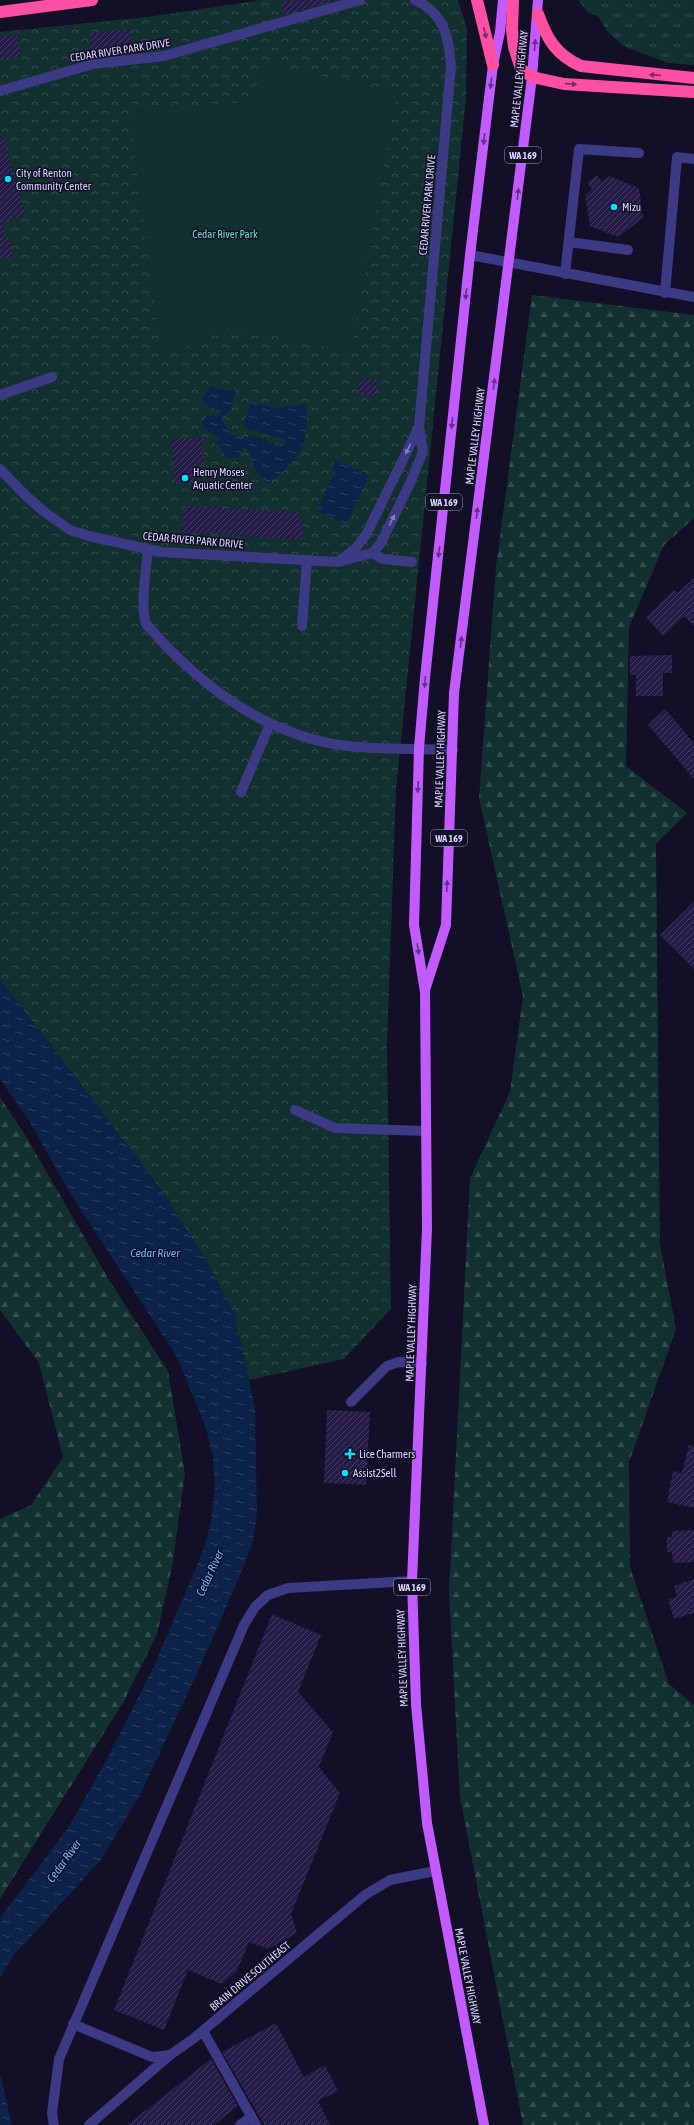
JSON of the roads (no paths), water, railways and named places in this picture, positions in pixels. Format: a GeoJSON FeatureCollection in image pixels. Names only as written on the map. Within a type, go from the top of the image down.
{"type":"FeatureCollection","features":[{"type":"Feature","properties":{"kind":"highway"},"geometry":{"type":"LineString","coordinates":[[0,5],[27,0]]}},
{"type":"Feature","properties":{"kind":"highway"},"geometry":{"type":"LineString","coordinates":[[0,12],[92,0]]}},
{"type":"Feature","properties":{"kind":"highway"},"geometry":{"type":"LineString","coordinates":[[477,0],[493,65]]}},
{"type":"Feature","properties":{"kind":"highway"},"geometry":{"type":"LineString","coordinates":[[513,0],[512,29],[514,47],[521,68],[532,77],[564,84],[694,92]]}},
{"type":"Feature","properties":{"kind":"highway"},"geometry":{"type":"LineString","coordinates":[[538,14],[545,33],[552,45],[568,60],[581,66],[694,78]]}},
{"type":"Feature","properties":{"kind":"main road","name":"MAPLE VALLEY HIGHWAY"},"geometry":{"type":"LineString","coordinates":[[484,2125],[435,1871],[427,1823],[418,1733],[412,1581],[427,1228],[424,992],[414,924],[419,748],[470,255],[493,65],[500,32],[504,0]]}},
{"type":"Feature","properties":{"kind":"main road","name":"MAPLE VALLEY HIGHWAY"},"geometry":{"type":"LineString","coordinates":[[424,992],[446,925],[454,693],[532,77],[538,0]]}},
{"type":"Feature","properties":{"kind":"street","name":"CEDAR RIVER PARK DRIVE"},"geometry":{"type":"LineString","coordinates":[[0,91],[61,72],[93,64],[164,56],[360,0]]}},
{"type":"Feature","properties":{"kind":"street","name":"CEDAR RIVER PARK DRIVE"},"geometry":{"type":"LineString","coordinates":[[0,469],[23,494],[70,530],[148,550],[338,562],[372,553],[381,544],[411,481],[423,451],[419,427],[451,66],[449,42],[445,30],[432,11],[415,0]]}},
{"type":"Feature","properties":{"kind":"street"},"geometry":{"type":"LineString","coordinates":[[565,274],[579,149],[639,153]]}},
{"type":"Feature","properties":{"kind":"street"},"geometry":{"type":"LineString","coordinates":[[665,293],[676,157],[694,159]]}},
{"type":"Feature","properties":{"kind":"street"},"geometry":{"type":"LineString","coordinates":[[569,242],[628,250]]}},
{"type":"Feature","properties":{"kind":"street"},"geometry":{"type":"LineString","coordinates":[[470,255],[665,293],[694,297]]}},
{"type":"Feature","properties":{"kind":"street"},"geometry":{"type":"LineString","coordinates":[[0,395],[52,377]]}},
{"type":"Feature","properties":{"kind":"street","name":"CEDAR RIVER PARK DRIVE"},"geometry":{"type":"LineString","coordinates":[[338,562],[355,549],[366,535],[419,427]]}},
{"type":"Feature","properties":{"kind":"street"},"geometry":{"type":"LineString","coordinates":[[148,550],[144,616],[146,624],[206,683],[247,713],[270,724],[315,739],[346,746],[394,749],[419,748],[453,750]]}},
{"type":"Feature","properties":{"kind":"street"},"geometry":{"type":"LineString","coordinates":[[372,553],[383,559],[412,562]]}},
{"type":"Feature","properties":{"kind":"street"},"geometry":{"type":"LineString","coordinates":[[302,626],[307,560]]}},
{"type":"Feature","properties":{"kind":"street"},"geometry":{"type":"LineString","coordinates":[[242,792],[270,724]]}},
{"type":"Feature","properties":{"kind":"street"},"geometry":{"type":"LineString","coordinates":[[295,1110],[335,1128],[426,1131]]}},
{"type":"Feature","properties":{"kind":"street"},"geometry":{"type":"LineString","coordinates":[[351,1402],[387,1366],[399,1362],[422,1363]]}},
{"type":"Feature","properties":{"kind":"street"},"geometry":{"type":"LineString","coordinates":[[54,2125],[52,2112],[59,2059],[244,1625],[255,1607],[268,1595],[288,1588],[412,1581]]}},
{"type":"Feature","properties":{"kind":"street","name":"BRAIN DRIVE SOUTHEAST"},"geometry":{"type":"LineString","coordinates":[[89,2125],[170,2055],[203,2031],[365,1896],[390,1880],[435,1871]]}},
{"type":"Feature","properties":{"kind":"street"},"geometry":{"type":"LineString","coordinates":[[73,2024],[152,2057],[170,2055]]}},
{"type":"Feature","properties":{"kind":"street"},"geometry":{"type":"LineString","coordinates":[[203,2031],[253,2121],[240,2125]]}},
{"type":"Feature","properties":{"kind":"water"},"geometry":{"type":"Polygon","coordinates":[[[211,386],[227,391],[230,388],[236,391],[230,411],[221,420],[231,434],[243,439],[252,436],[266,440],[267,443],[283,445],[286,443],[284,439],[243,428],[251,402],[275,408],[306,404],[306,430],[300,451],[288,468],[267,484],[256,470],[247,448],[243,448],[239,457],[228,458],[223,453],[220,445],[215,445],[215,442],[219,441],[219,438],[204,428],[202,422],[207,416],[216,416],[221,411],[205,405],[201,399],[211,386]]]}},
{"type":"Feature","properties":{"kind":"water"},"geometry":{"type":"Polygon","coordinates":[[[335,460],[369,475],[347,524],[317,511],[334,472],[332,468],[335,460]]]}},
{"type":"Feature","properties":{"kind":"water","name":"Cedar River"},"geometry":{"type":"Polygon","coordinates":[[[0,979],[157,1184],[206,1260],[234,1313],[255,1408],[257,1515],[253,1540],[246,1561],[201,1665],[140,1795],[100,1861],[13,1956],[0,1978],[0,1918],[68,1828],[106,1761],[154,1666],[204,1549],[211,1521],[215,1487],[213,1458],[206,1428],[177,1357],[70,1193],[28,1119],[0,1079],[0,979]]]}},
{"type":"Feature","properties":{"kind":"water"},"geometry":{"type":"Polygon","coordinates":[[[0,2074],[12,2125],[0,2125],[0,2074]]]}},
{"type":"Feature","properties":{"kind":"place","name":"City of Renton Community Center"},"geometry":{"type":"Point","coordinates":[8,179]}},
{"type":"Feature","properties":{"kind":"place","name":"Mizu"},"geometry":{"type":"Point","coordinates":[614,207]}},
{"type":"Feature","properties":{"kind":"place","name":"Henry Moses Aquatic Center"},"geometry":{"type":"Point","coordinates":[185,478]}},
{"type":"Feature","properties":{"kind":"place","name":"Lice Charmers"},"geometry":{"type":"Point","coordinates":[350,1454]}},
{"type":"Feature","properties":{"kind":"place","name":"Assist2Sell"},"geometry":{"type":"Point","coordinates":[345,1473]}},
{"type":"Feature","properties":{"kind":"park label","name":"Cedar River Park"},"geometry":{"type":"Point","coordinates":[225,234]}}]}
